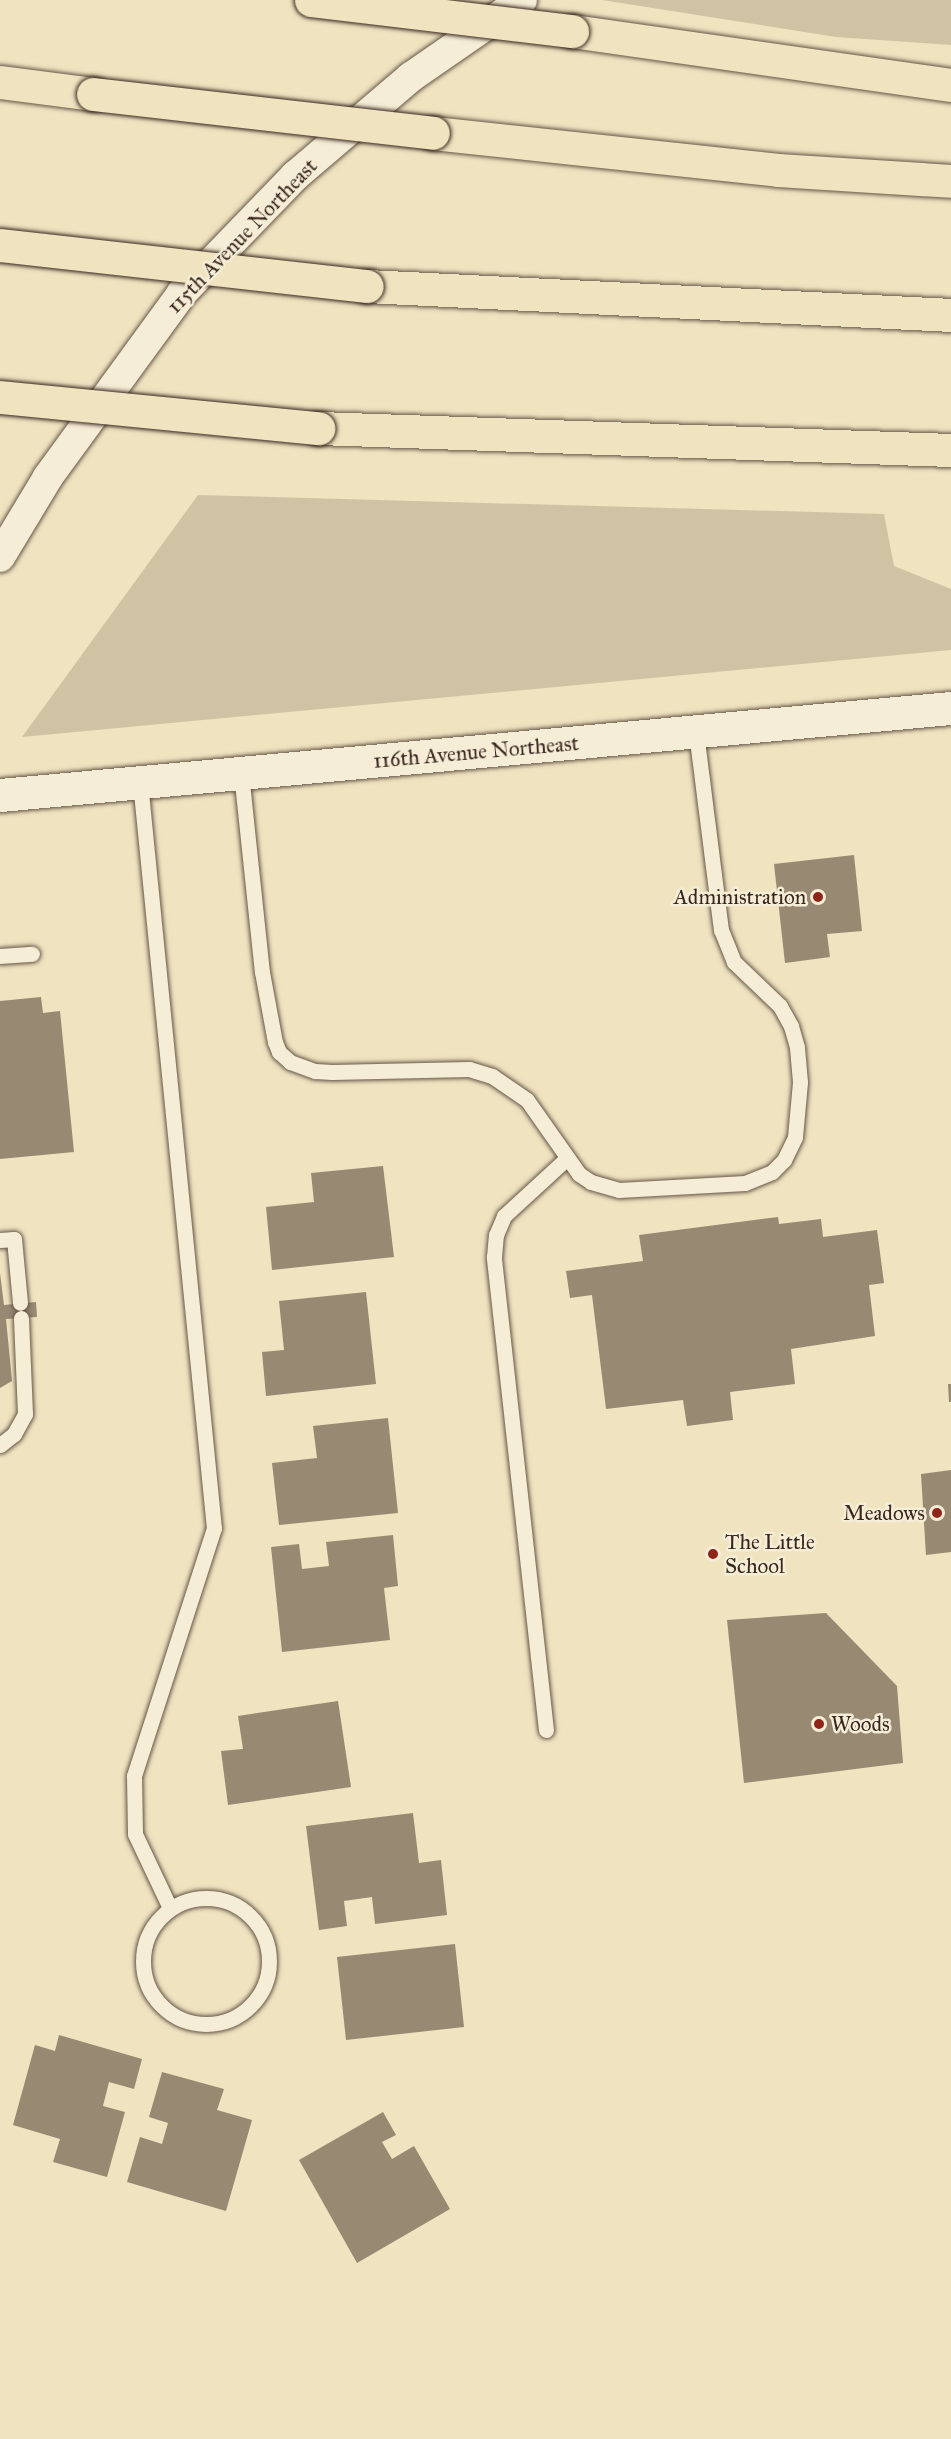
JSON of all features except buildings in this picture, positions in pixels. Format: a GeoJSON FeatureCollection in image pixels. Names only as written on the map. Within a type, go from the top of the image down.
{"type":"FeatureCollection","features":[{"type":"Feature","properties":{"kind":"highway"},"geometry":{"type":"LineString","coordinates":[[311,0],[572,30],[951,85]]}},
{"type":"Feature","properties":{"kind":"highway"},"geometry":{"type":"LineString","coordinates":[[465,0],[572,30]]}},
{"type":"Feature","properties":{"kind":"highway"},"geometry":{"type":"LineString","coordinates":[[0,82],[433,133],[778,170],[951,181]]}},
{"type":"Feature","properties":{"kind":"highway"},"geometry":{"type":"LineString","coordinates":[[0,245],[367,286],[951,315]]}},
{"type":"Feature","properties":{"kind":"highway"},"geometry":{"type":"LineString","coordinates":[[0,397],[318,428],[951,450]]}},
{"type":"Feature","properties":{"kind":"street","name":"115th Avenue Northeast"},"geometry":{"type":"LineString","coordinates":[[0,557],[48,477],[182,293],[295,176],[411,77],[522,0]]}},
{"type":"Feature","properties":{"kind":"street","name":"116th Avenue Northeast"},"geometry":{"type":"LineString","coordinates":[[0,795],[951,708]]}},
{"type":"Feature","properties":{"kind":"lane"},"geometry":{"type":"LineString","coordinates":[[241,773],[262,972],[275,1042],[279,1052],[290,1062],[315,1071],[332,1072],[469,1069],[492,1076],[527,1100],[579,1174],[591,1182],[619,1190],[745,1183],[772,1172],[784,1160],[795,1137],[800,1082],[797,1047],[791,1026],[780,1006],[768,992],[734,962],[721,930],[696,732]]}},
{"type":"Feature","properties":{"kind":"lane"},"geometry":{"type":"LineString","coordinates":[[140,782],[214,1528],[134,1776],[135,1833],[170,1908]]}},
{"type":"Feature","properties":{"kind":"lane"},"geometry":{"type":"LineString","coordinates":[[0,956],[32,954]]}},
{"type":"Feature","properties":{"kind":"lane"},"geometry":{"type":"LineString","coordinates":[[546,1730],[494,1257],[496,1235],[504,1216],[567,1158]]}},
{"type":"Feature","properties":{"kind":"lane"},"geometry":{"type":"LineString","coordinates":[[0,1240],[14,1239],[21,1311],[26,1414],[14,1434],[0,1445]]}},
{"type":"Feature","properties":{"kind":"lane"},"geometry":{"type":"LineString","coordinates":[[212,1897],[232,1902],[251,1915],[263,1932],[270,1953],[269,1975],[260,1995],[247,2010],[229,2021],[209,2025],[199,2024],[170,2014],[155,2000],[146,1981],[142,1961],[155,1923],[170,1908],[190,1899],[212,1897]]}},
{"type":"Feature","properties":{"kind":"shaded area"},"geometry":{"type":"Polygon","coordinates":[[[602,0],[951,0],[951,45],[836,37],[602,0]]]}},
{"type":"Feature","properties":{"kind":"shaded area"},"geometry":{"type":"Polygon","coordinates":[[[198,495],[884,514],[894,566],[951,589],[951,650],[22,737],[198,495]]]}},
{"type":"Feature","properties":{"kind":"place","name":"Administration"},"geometry":{"type":"Point","coordinates":[818,897]}},
{"type":"Feature","properties":{"kind":"place","name":"Meadows"},"geometry":{"type":"Point","coordinates":[937,1513]}},
{"type":"Feature","properties":{"kind":"place","name":"The Little School"},"geometry":{"type":"Point","coordinates":[713,1554]}},
{"type":"Feature","properties":{"kind":"place","name":"Woods"},"geometry":{"type":"Point","coordinates":[819,1724]}}]}
